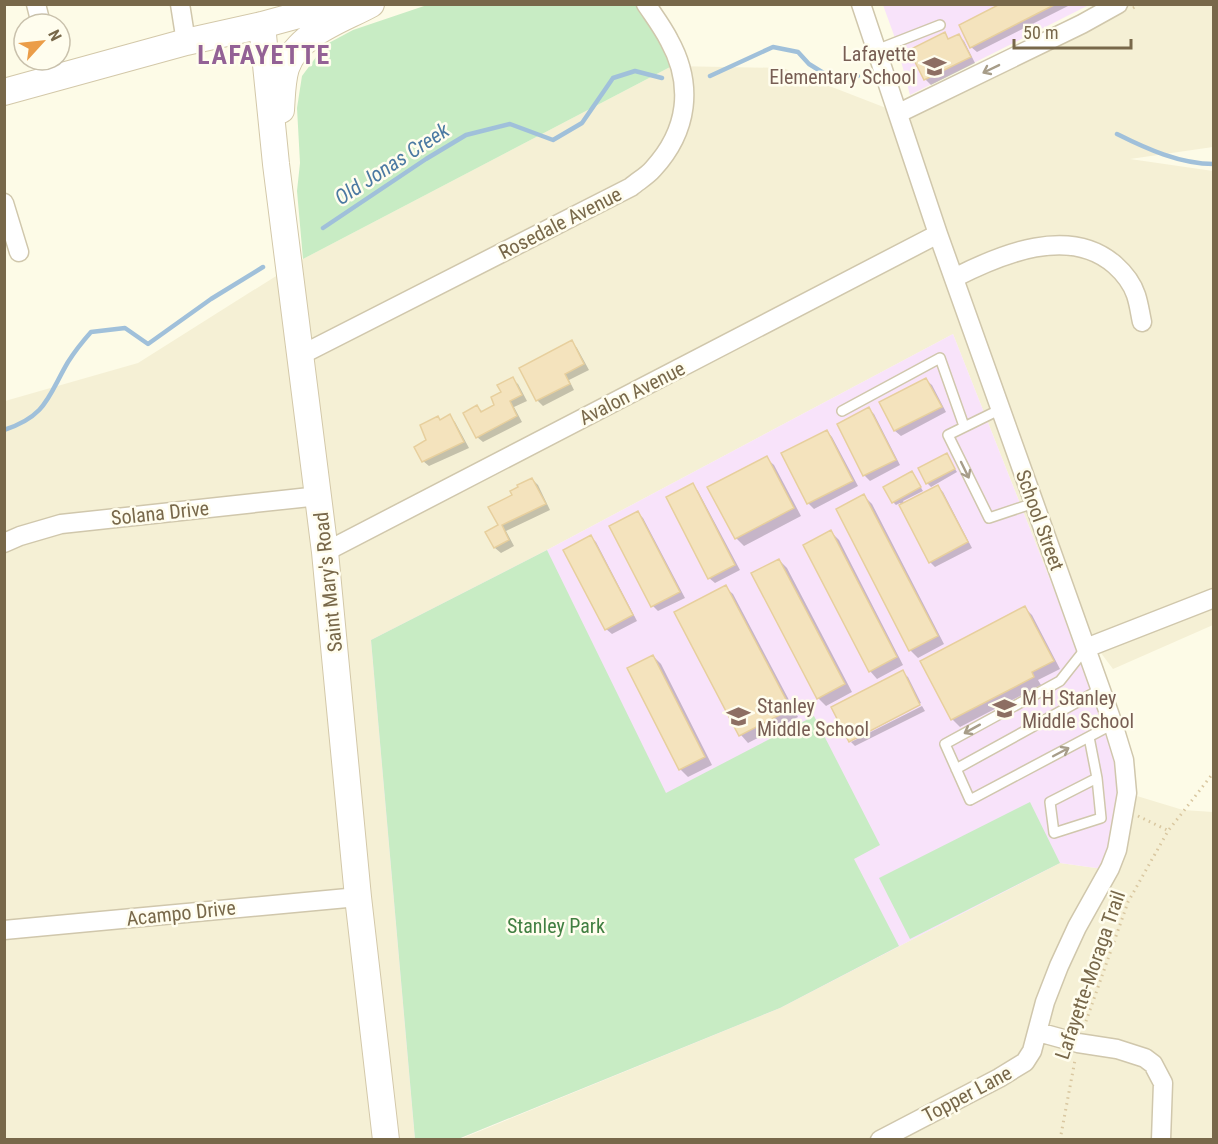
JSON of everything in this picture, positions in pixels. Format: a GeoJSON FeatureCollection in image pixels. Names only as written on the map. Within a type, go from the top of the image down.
{"type":"FeatureCollection","features":[{"type":"Feature","properties":{"kind":"street"},"geometry":{"type":"LineString","coordinates":[[180,4],[186,42]]}},
{"type":"Feature","properties":{"kind":"street"},"geometry":{"type":"LineString","coordinates":[[72,65],[262,25],[339,4]]}},
{"type":"Feature","properties":{"kind":"street"},"geometry":{"type":"LineString","coordinates":[[276,164],[286,68],[293,54],[306,39],[371,4]]}},
{"type":"Feature","properties":{"kind":"street","name":"School Street"},"geometry":{"type":"LineString","coordinates":[[861,4],[938,234],[1101,689],[1127,777],[1126,810],[1118,849],[1059,966],[1045,1002],[1038,1032]]}},
{"type":"Feature","properties":{"kind":"street"},"geometry":{"type":"LineString","coordinates":[[899,113],[1082,24],[1118,4]]}},
{"type":"Feature","properties":{"kind":"street","name":"Rosedale Avenue"},"geometry":{"type":"LineString","coordinates":[[301,355],[631,187],[653,169],[669,147],[681,123],[686,99],[683,74],[670,41],[651,6]]}},
{"type":"Feature","properties":{"kind":"street","name":"Saint Mary's Road"},"geometry":{"type":"LineString","coordinates":[[262,25],[276,164],[319,496],[358,897],[386,1140]]}},
{"type":"Feature","properties":{"kind":"street"},"geometry":{"type":"LineString","coordinates":[[4,92],[47,72]]}},
{"type":"Feature","properties":{"kind":"street"},"geometry":{"type":"LineString","coordinates":[[4,203],[19,252]]}},
{"type":"Feature","properties":{"kind":"street","name":"Avalon Avenue"},"geometry":{"type":"LineString","coordinates":[[325,552],[938,234]]}},
{"type":"Feature","properties":{"kind":"street"},"geometry":{"type":"LineString","coordinates":[[954,278],[978,266],[1028,249],[1049,245],[1089,248],[1106,257],[1124,273],[1136,294],[1142,322]]}},
{"type":"Feature","properties":{"kind":"street","name":"Solana Drive"},"geometry":{"type":"LineString","coordinates":[[4,543],[61,524],[319,496]]}},
{"type":"Feature","properties":{"kind":"street"},"geometry":{"type":"LineString","coordinates":[[1086,648],[1214,598]]}},
{"type":"Feature","properties":{"kind":"street","name":"Acampo Drive"},"geometry":{"type":"LineString","coordinates":[[4,930],[358,897]]}},
{"type":"Feature","properties":{"kind":"street"},"geometry":{"type":"LineString","coordinates":[[1038,1032],[1078,1043],[1117,1049],[1145,1058],[1153,1064],[1163,1083],[1161,1140]]}},
{"type":"Feature","properties":{"kind":"street","name":"Topper Lane"},"geometry":{"type":"LineString","coordinates":[[880,1140],[1025,1062],[1032,1051],[1038,1032]]}},
{"type":"Feature","properties":{"kind":"lane"},"geometry":{"type":"LineString","coordinates":[[876,50],[940,25]]}},
{"type":"Feature","properties":{"kind":"lane"},"geometry":{"type":"LineString","coordinates":[[842,411],[940,358],[964,426]]}},
{"type":"Feature","properties":{"kind":"lane"},"geometry":{"type":"LineString","coordinates":[[1001,409],[948,435],[989,518],[1034,503]]}},
{"type":"Feature","properties":{"kind":"lane"},"geometry":{"type":"LineString","coordinates":[[1086,648],[1060,681],[945,744],[970,800],[1113,724]]}},
{"type":"Feature","properties":{"kind":"lane"},"geometry":{"type":"LineString","coordinates":[[956,769],[1101,689]]}},
{"type":"Feature","properties":{"kind":"lane"},"geometry":{"type":"LineString","coordinates":[[1089,737],[1097,778],[1101,818],[1054,833],[1050,802],[1097,778]]}},
{"type":"Feature","properties":{"kind":"path","name":"Lafayette-Moraga Trail"},"geometry":{"type":"LineString","coordinates":[[1060,1140],[1078,1043],[1128,902],[1168,831],[1214,772]]}},
{"type":"Feature","properties":{"kind":"path"},"geometry":{"type":"LineString","coordinates":[[1126,810],[1168,831]]}},
{"type":"Feature","properties":{"kind":"shaded area","name":"Lafayette Elementary School"},"geometry":{"type":"Polygon","coordinates":[[[883,5],[1089,5],[910,95],[895,38],[883,5]]]}},
{"type":"Feature","properties":{"kind":"shaded area"},"geometry":{"type":"Polygon","coordinates":[[[1100,5],[1213,5],[1213,147],[1130,159],[1213,171],[1213,625],[1113,669],[1055,592],[953,334],[547,550],[371,640],[415,1139],[5,1140],[5,401],[138,363],[303,259],[672,66],[783,68],[899,113],[1100,5]]]}},
{"type":"Feature","properties":{"kind":"shaded area","name":"Stanley Middle School"},"geometry":{"type":"Polygon","coordinates":[[[953,334],[1055,592],[1127,793],[1103,869],[1060,863],[780,1008],[458,1139],[415,1139],[371,640],[547,550],[953,334]]]}},
{"type":"Feature","properties":{"kind":"shaded area"},"geometry":{"type":"Polygon","coordinates":[[[1127,793],[1183,810],[1213,812],[1213,1139],[458,1140],[780,1008],[1060,863],[1103,869],[1127,793]]]}},
{"type":"Feature","properties":{"kind":"green space"},"geometry":{"type":"Polygon","coordinates":[[[430,4],[636,5],[658,38],[672,66],[303,259],[297,191],[300,163],[297,108],[302,76],[325,45],[353,30],[430,4]]]}},
{"type":"Feature","properties":{"kind":"green space","name":"Stanley Park"},"geometry":{"type":"Polygon","coordinates":[[[547,550],[666,793],[814,716],[880,845],[854,859],[899,946],[780,1008],[458,1139],[415,1139],[371,640],[547,550]]]}},
{"type":"Feature","properties":{"kind":"green space"},"geometry":{"type":"Polygon","coordinates":[[[1030,802],[1060,863],[910,939],[879,878],[1030,802]]]}},
{"type":"Feature","properties":{"kind":"building"},"geometry":{"type":"Polygon","coordinates":[[[1000,4],[1056,4],[970,48],[959,25],[1000,4]]]}},
{"type":"Feature","properties":{"kind":"building"},"geometry":{"type":"Polygon","coordinates":[[[945,32],[948,39],[959,34],[971,57],[924,80],[909,50],[945,32]]]}},
{"type":"Feature","properties":{"kind":"building"},"geometry":{"type":"Polygon","coordinates":[[[572,340],[584,364],[565,374],[570,384],[536,401],[519,368],[572,340]]]}},
{"type":"Feature","properties":{"kind":"building"},"geometry":{"type":"Polygon","coordinates":[[[513,377],[522,395],[510,401],[517,416],[476,438],[463,413],[477,405],[481,412],[494,405],[491,397],[501,392],[497,385],[513,377]]]}},
{"type":"Feature","properties":{"kind":"building"},"geometry":{"type":"Polygon","coordinates":[[[926,378],[942,407],[894,431],[879,402],[926,378]]]}},
{"type":"Feature","properties":{"kind":"building"},"geometry":{"type":"Polygon","coordinates":[[[869,407],[896,460],[863,476],[837,424],[869,407]]]}},
{"type":"Feature","properties":{"kind":"building"},"geometry":{"type":"Polygon","coordinates":[[[450,414],[464,442],[422,462],[414,447],[426,440],[420,425],[438,416],[440,420],[450,414]]]}},
{"type":"Feature","properties":{"kind":"building"},"geometry":{"type":"Polygon","coordinates":[[[827,430],[853,481],[807,504],[781,453],[827,430]]]}},
{"type":"Feature","properties":{"kind":"building"},"geometry":{"type":"Polygon","coordinates":[[[947,453],[955,469],[926,484],[918,468],[947,453]]]}},
{"type":"Feature","properties":{"kind":"building"},"geometry":{"type":"Polygon","coordinates":[[[767,456],[794,508],[735,539],[707,487],[767,456]]]}},
{"type":"Feature","properties":{"kind":"building"},"geometry":{"type":"Polygon","coordinates":[[[912,471],[921,487],[892,503],[883,487],[912,471]]]}},
{"type":"Feature","properties":{"kind":"building"},"geometry":{"type":"Polygon","coordinates":[[[532,478],[546,504],[502,525],[509,540],[494,548],[485,532],[498,525],[488,507],[512,495],[510,491],[518,487],[517,485],[532,478]]]}},
{"type":"Feature","properties":{"kind":"building"},"geometry":{"type":"Polygon","coordinates":[[[693,483],[735,565],[708,579],[666,497],[693,483]]]}},
{"type":"Feature","properties":{"kind":"building"},"geometry":{"type":"Polygon","coordinates":[[[938,485],[968,542],[929,563],[899,505],[938,485]]]}},
{"type":"Feature","properties":{"kind":"building"},"geometry":{"type":"Polygon","coordinates":[[[864,494],[938,636],[909,651],[836,509],[864,494]]]}},
{"type":"Feature","properties":{"kind":"building"},"geometry":{"type":"Polygon","coordinates":[[[638,511],[680,592],[651,607],[609,526],[638,511]]]}},
{"type":"Feature","properties":{"kind":"building"},"geometry":{"type":"Polygon","coordinates":[[[831,530],[897,657],[869,672],[803,545],[831,530]]]}},
{"type":"Feature","properties":{"kind":"building"},"geometry":{"type":"Polygon","coordinates":[[[591,535],[633,615],[605,630],[563,550],[591,535]]]}},
{"type":"Feature","properties":{"kind":"building"},"geometry":{"type":"Polygon","coordinates":[[[779,559],[845,684],[817,699],[751,573],[779,559]]]}},
{"type":"Feature","properties":{"kind":"building"},"geometry":{"type":"Polygon","coordinates":[[[726,585],[791,709],[739,736],[674,612],[726,585]]]}},
{"type":"Feature","properties":{"kind":"building"},"geometry":{"type":"Polygon","coordinates":[[[1025,606],[1054,661],[1032,672],[1034,677],[951,720],[920,661],[1025,606]]]}},
{"type":"Feature","properties":{"kind":"building"},"geometry":{"type":"Polygon","coordinates":[[[653,655],[705,757],[679,770],[627,668],[653,655]]]}},
{"type":"Feature","properties":{"kind":"building"},"geometry":{"type":"Polygon","coordinates":[[[903,670],[920,705],[849,742],[831,707],[903,670]]]}},
{"type":"Feature","properties":{"kind":"waterway","name":"Old Jonas Creek"},"geometry":{"type":"LineString","coordinates":[[710,76],[773,47],[798,52],[809,64],[830,77],[858,76]]}},
{"type":"Feature","properties":{"kind":"waterway","name":"Old Jonas Creek"},"geometry":{"type":"LineString","coordinates":[[323,228],[466,135],[510,124],[553,140],[582,123],[613,78],[635,71],[662,78]]}},
{"type":"Feature","properties":{"kind":"waterway","name":"Old Jonas Creek"},"geometry":{"type":"LineString","coordinates":[[1117,134],[1176,158],[1214,164]]}},
{"type":"Feature","properties":{"kind":"waterway","name":"Old Jonas Creek"},"geometry":{"type":"LineString","coordinates":[[4,430],[29,418],[45,404],[71,358],[91,332],[125,328],[148,344],[211,299],[263,267]]}},
{"type":"Feature","properties":{"kind":"place","name":"Lafayette Elementary School"},"geometry":{"type":"Point","coordinates":[934,66]}},
{"type":"Feature","properties":{"kind":"place","name":"M H Stanley Middle School"},"geometry":{"type":"Point","coordinates":[1004,709]}},
{"type":"Feature","properties":{"kind":"place","name":"Stanley Middle School"},"geometry":{"type":"Point","coordinates":[739,717]}},
{"type":"Feature","properties":{"kind":"district","name":"LAFAYETTE"},"geometry":{"type":"Point","coordinates":[264,55]}}]}
